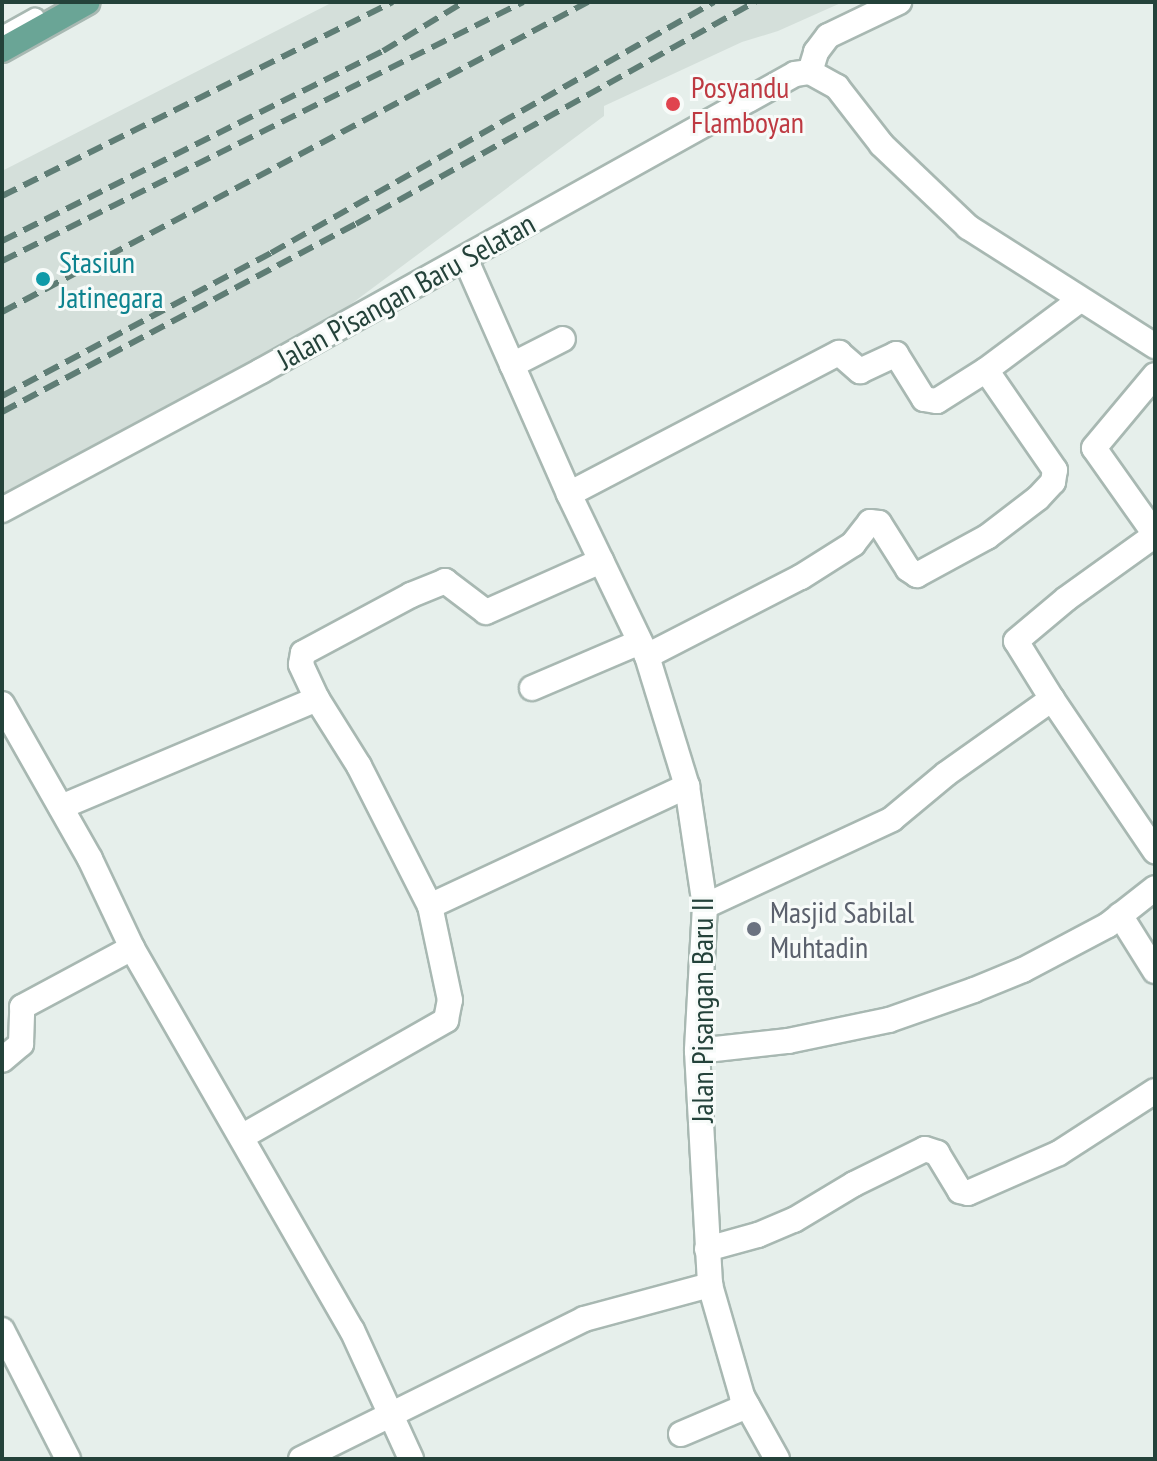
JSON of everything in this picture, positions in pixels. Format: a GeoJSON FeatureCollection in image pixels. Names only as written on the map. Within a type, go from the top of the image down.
{"type":"FeatureCollection","features":[{"type":"Feature","properties":{"kind":"main road"},"geometry":{"type":"LineString","coordinates":[[2,50],[88,2]]}},
{"type":"Feature","properties":{"kind":"street"},"geometry":{"type":"LineString","coordinates":[[899,2],[828,36],[816,52],[810,72],[837,87],[882,145],[968,227],[1155,346]]}},
{"type":"Feature","properties":{"kind":"street","name":"Jalan Pisangan Baru Selatan"},"geometry":{"type":"LineString","coordinates":[[2,510],[795,74],[810,72]]}},
{"type":"Feature","properties":{"kind":"street","name":"Jalan Pisangan Baru II"},"geometry":{"type":"LineString","coordinates":[[465,258],[569,494],[644,649],[687,786],[705,906],[697,1051],[710,1285],[747,1406],[777,1459]]}},
{"type":"Feature","properties":{"kind":"street"},"geometry":{"type":"LineString","coordinates":[[569,494],[839,353],[860,371],[896,354],[924,399],[930,401],[986,370],[1080,300]]}},
{"type":"Feature","properties":{"kind":"street"},"geometry":{"type":"LineString","coordinates":[[512,365],[563,339]]}},
{"type":"Feature","properties":{"kind":"street"},"geometry":{"type":"LineString","coordinates":[[532,688],[644,649],[801,577],[853,544],[870,522],[879,523],[908,569],[917,575],[987,537],[1038,498],[1053,482],[1055,470],[986,370]]}},
{"type":"Feature","properties":{"kind":"street"},"geometry":{"type":"LineString","coordinates":[[1155,375],[1094,448],[1152,530],[1151,538],[1066,599],[1016,641],[1155,851]]}},
{"type":"Feature","properties":{"kind":"street"},"geometry":{"type":"LineString","coordinates":[[243,1136],[446,1020],[450,1000],[430,906],[359,766],[317,699],[301,664],[303,653],[411,595],[445,581],[486,612],[601,561]]}},
{"type":"Feature","properties":{"kind":"street"},"geometry":{"type":"LineString","coordinates":[[61,807],[317,699]]}},
{"type":"Feature","properties":{"kind":"street"},"geometry":{"type":"LineString","coordinates":[[705,906],[892,819],[946,774],[1052,699]]}},
{"type":"Feature","properties":{"kind":"street"},"geometry":{"type":"LineString","coordinates":[[2,704],[61,807],[132,948],[352,1330],[411,1459]]}},
{"type":"Feature","properties":{"kind":"street"},"geometry":{"type":"LineString","coordinates":[[430,906],[687,786]]}},
{"type":"Feature","properties":{"kind":"street"},"geometry":{"type":"LineString","coordinates":[[697,1051],[788,1041],[889,1020],[1023,970],[1120,915],[1155,888]]}},
{"type":"Feature","properties":{"kind":"street"},"geometry":{"type":"LineString","coordinates":[[1120,915],[1155,971]]}},
{"type":"Feature","properties":{"kind":"street"},"geometry":{"type":"LineString","coordinates":[[2,1060],[21,1044],[22,1007],[132,948]]}},
{"type":"Feature","properties":{"kind":"street"},"geometry":{"type":"LineString","coordinates":[[707,1249],[758,1235],[794,1220],[854,1184],[925,1149],[937,1153],[960,1191],[968,1193],[1059,1153],[1155,1091]]}},
{"type":"Feature","properties":{"kind":"street"},"geometry":{"type":"LineString","coordinates":[[301,1459],[390,1412],[584,1319],[710,1285]]}},
{"type":"Feature","properties":{"kind":"street"},"geometry":{"type":"LineString","coordinates":[[2,1330],[68,1459]]}},
{"type":"Feature","properties":{"kind":"street"},"geometry":{"type":"LineString","coordinates":[[681,1434],[747,1406]]}},
{"type":"Feature","properties":{"kind":"lane"},"geometry":{"type":"LineString","coordinates":[[2,36],[66,2]]}},
{"type":"Feature","properties":{"kind":"shaded area"},"geometry":{"type":"Polygon","coordinates":[[[333,2],[843,2],[778,31],[742,42],[604,106],[604,116],[261,371],[2,505],[2,171],[333,2]]]}},
{"type":"Feature","properties":{"kind":"railway"},"geometry":{"type":"LineString","coordinates":[[2,196],[393,2]]}},
{"type":"Feature","properties":{"kind":"railway"},"geometry":{"type":"LineString","coordinates":[[2,241],[383,51],[464,2]]}},
{"type":"Feature","properties":{"kind":"railway"},"geometry":{"type":"LineString","coordinates":[[2,261],[523,2]]}},
{"type":"Feature","properties":{"kind":"railway"},"geometry":{"type":"LineString","coordinates":[[2,312],[588,2]]}},
{"type":"Feature","properties":{"kind":"railway"},"geometry":{"type":"LineString","coordinates":[[2,396],[271,253],[714,2]]}},
{"type":"Feature","properties":{"kind":"railway"},"geometry":{"type":"LineString","coordinates":[[2,412],[356,224],[755,2]]}},
{"type":"Feature","properties":{"kind":"place","name":"Posyandu Flamboyan"},"geometry":{"type":"Point","coordinates":[673,104]}},
{"type":"Feature","properties":{"kind":"place","name":"Stasiun Jatinegara"},"geometry":{"type":"Point","coordinates":[43,279]}},
{"type":"Feature","properties":{"kind":"place","name":"Masjid Sabilal Muhtadin"},"geometry":{"type":"Point","coordinates":[754,929]}}]}
